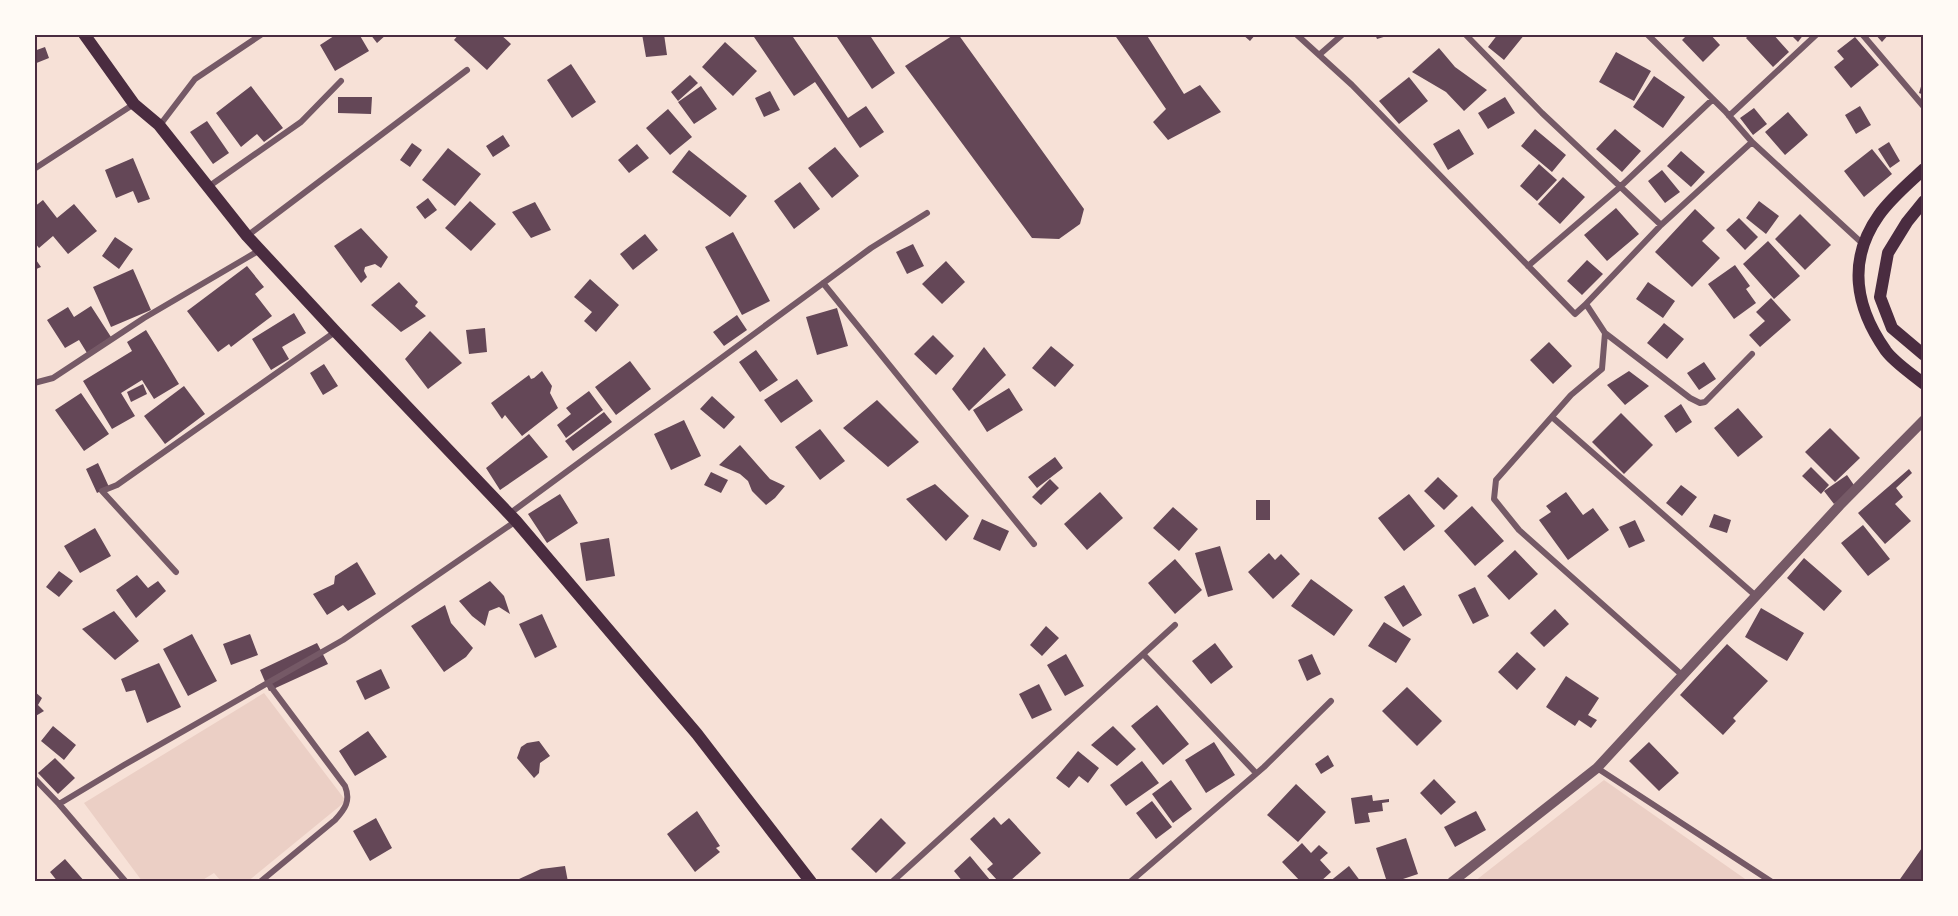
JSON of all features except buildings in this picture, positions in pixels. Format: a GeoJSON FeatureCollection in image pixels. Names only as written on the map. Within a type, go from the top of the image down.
{"type":"FeatureCollection","features":[{"type":"Feature","properties":{"kind":"main road"},"geometry":{"type":"LineString","coordinates":[[84,34],[134,104],[159,125],[247,236],[512,517],[697,734],[811,882]]}},
{"type":"Feature","properties":{"kind":"main road"},"geometry":{"type":"LineString","coordinates":[[1923,169],[1879,214],[1863,244],[1857,280],[1865,315],[1887,352],[1923,384]]}},
{"type":"Feature","properties":{"kind":"main road"},"geometry":{"type":"LineString","coordinates":[[1923,201],[1888,253],[1880,297],[1892,328],[1923,355]]}},
{"type":"Feature","properties":{"kind":"street"},"geometry":{"type":"LineString","coordinates":[[159,125],[195,79],[262,34]]}},
{"type":"Feature","properties":{"kind":"street"},"geometry":{"type":"LineString","coordinates":[[1296,34],[1352,85],[1575,314]]}},
{"type":"Feature","properties":{"kind":"street"},"geometry":{"type":"LineString","coordinates":[[1319,55],[1343,34]]}},
{"type":"Feature","properties":{"kind":"street"},"geometry":{"type":"LineString","coordinates":[[1465,34],[1542,113],[1661,225]]}},
{"type":"Feature","properties":{"kind":"street"},"geometry":{"type":"LineString","coordinates":[[1647,34],[1713,99],[1752,142],[1863,244]]}},
{"type":"Feature","properties":{"kind":"street"},"geometry":{"type":"LineString","coordinates":[[1729,116],[1816,34]]}},
{"type":"Feature","properties":{"kind":"street"},"geometry":{"type":"LineString","coordinates":[[1862,34],[1923,107]]}},
{"type":"Feature","properties":{"kind":"street"},"geometry":{"type":"LineString","coordinates":[[247,236],[467,70]]}},
{"type":"Feature","properties":{"kind":"street"},"geometry":{"type":"LineString","coordinates":[[208,187],[301,122],[341,81]]}},
{"type":"Feature","properties":{"kind":"street"},"geometry":{"type":"LineString","coordinates":[[1528,266],[1620,187],[1713,99]]}},
{"type":"Feature","properties":{"kind":"street"},"geometry":{"type":"LineString","coordinates":[[34,169],[134,104]]}},
{"type":"Feature","properties":{"kind":"street"},"geometry":{"type":"LineString","coordinates":[[1575,314],[1661,225],[1752,142]]}},
{"type":"Feature","properties":{"kind":"street"},"geometry":{"type":"LineString","coordinates":[[59,804],[343,640],[512,517],[823,283],[871,248],[927,213]]}},
{"type":"Feature","properties":{"kind":"street"},"geometry":{"type":"LineString","coordinates":[[34,383],[52,378],[144,318],[260,250]]}},
{"type":"Feature","properties":{"kind":"street"},"geometry":{"type":"LineString","coordinates":[[823,283],[1034,544]]}},
{"type":"Feature","properties":{"kind":"street"},"geometry":{"type":"LineString","coordinates":[[1575,314],[1586,304],[1605,333],[1690,398],[1700,403],[1705,402],[1752,354]]}},
{"type":"Feature","properties":{"kind":"street"},"geometry":{"type":"LineString","coordinates":[[176,572],[102,491],[117,484],[336,332]]}},
{"type":"Feature","properties":{"kind":"street"},"geometry":{"type":"LineString","coordinates":[[1605,333],[1602,369],[1571,395],[1496,480],[1494,499],[1519,531],[1682,675]]}},
{"type":"Feature","properties":{"kind":"street"},"geometry":{"type":"LineString","coordinates":[[1552,417],[1756,596]]}},
{"type":"Feature","properties":{"kind":"street"},"geometry":{"type":"LineString","coordinates":[[1452,882],[1597,768],[1840,505],[1923,420]]}},
{"type":"Feature","properties":{"kind":"street"},"geometry":{"type":"LineString","coordinates":[[892,882],[1175,625]]}},
{"type":"Feature","properties":{"kind":"street"},"geometry":{"type":"LineString","coordinates":[[1143,654],[1256,773]]}},
{"type":"Feature","properties":{"kind":"street"},"geometry":{"type":"LineString","coordinates":[[260,882],[335,820],[345,810],[348,801],[345,786],[268,683]]}},
{"type":"Feature","properties":{"kind":"street"},"geometry":{"type":"LineString","coordinates":[[1130,882],[1256,773],[1331,701]]}},
{"type":"Feature","properties":{"kind":"street"},"geometry":{"type":"LineString","coordinates":[[1597,768],[1772,882]]}},
{"type":"Feature","properties":{"kind":"street"},"geometry":{"type":"LineString","coordinates":[[34,778],[126,882]]}},
{"type":"Feature","properties":{"kind":"shaded area"},"geometry":{"type":"Polygon","coordinates":[[[264,693],[346,801],[247,882],[221,881],[214,873],[201,881],[142,881],[84,803],[264,693]]]}},
{"type":"Feature","properties":{"kind":"shaded area"},"geometry":{"type":"Polygon","coordinates":[[[1604,780],[1748,881],[1475,881],[1604,780]]]}}]}
